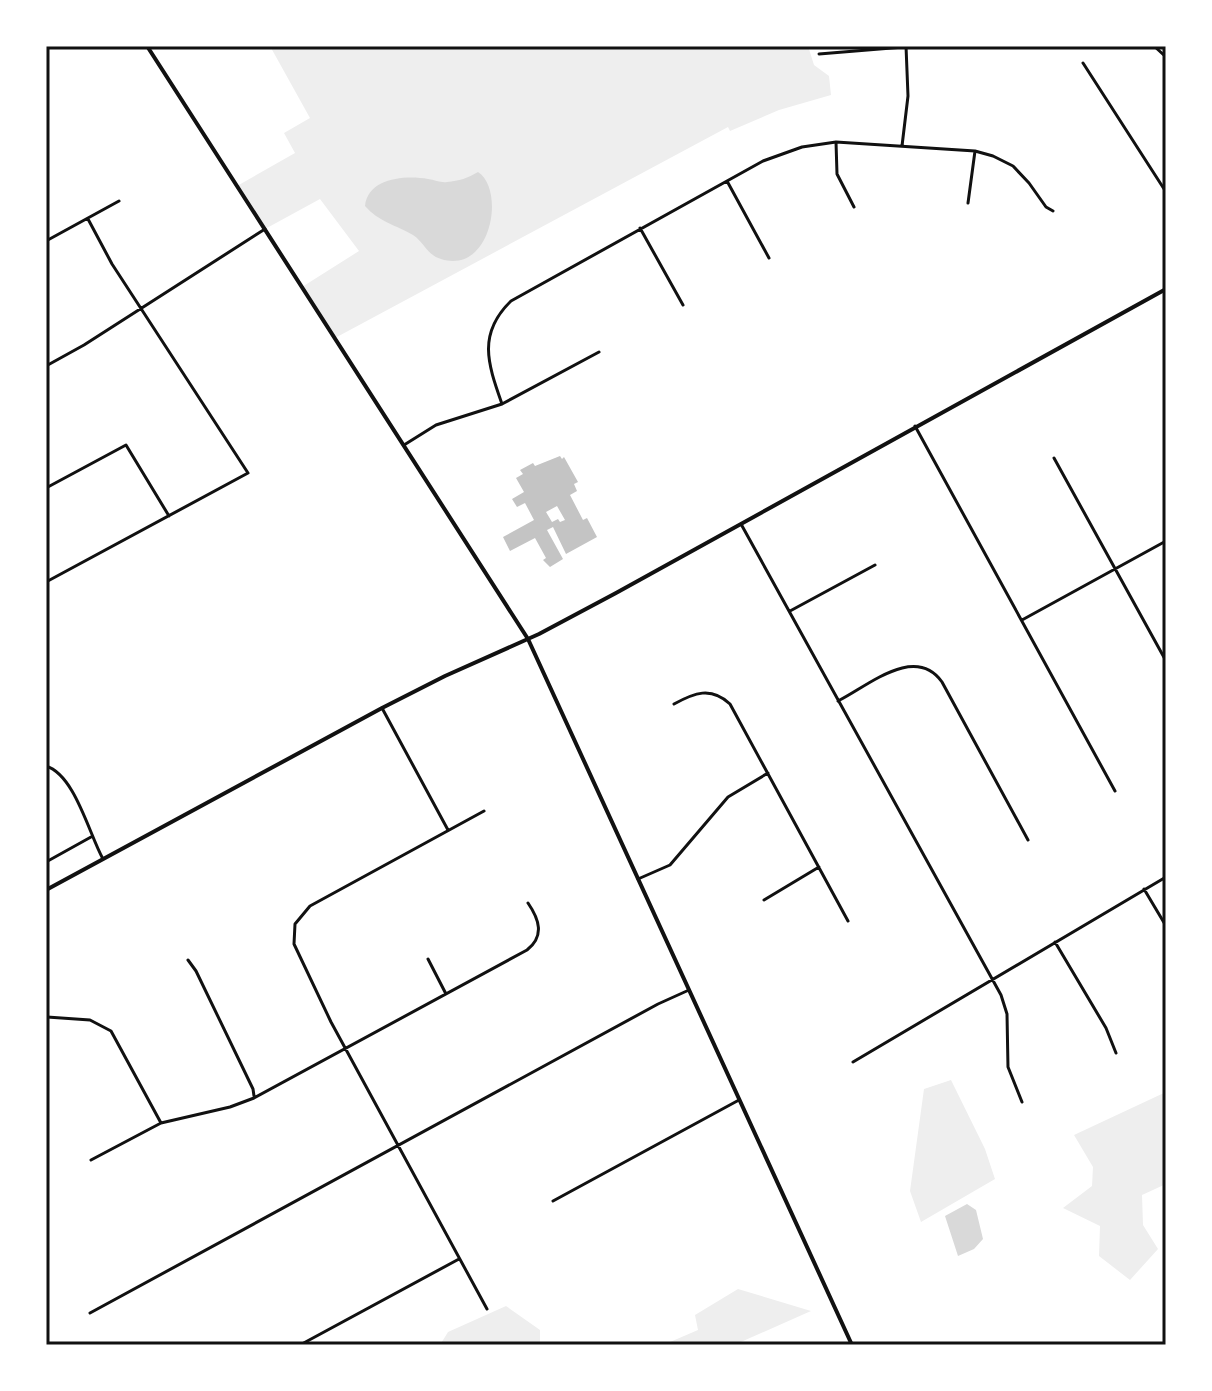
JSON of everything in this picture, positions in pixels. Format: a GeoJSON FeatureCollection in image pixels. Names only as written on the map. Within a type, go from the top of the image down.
{"type":"FeatureCollection","features":[{"type":"Feature","properties":{"kind":"street"},"geometry":{"type":"LineString","coordinates":[[147,46],[528,639],[852,1345]]}},
{"type":"Feature","properties":{"kind":"street"},"geometry":{"type":"LineString","coordinates":[[902,148],[908,96],[906,46]]}},
{"type":"Feature","properties":{"kind":"street"},"geometry":{"type":"LineString","coordinates":[[819,54],[916,46]]}},
{"type":"Feature","properties":{"kind":"street"},"geometry":{"type":"LineString","coordinates":[[1154,46],[1166,57]]}},
{"type":"Feature","properties":{"kind":"street"},"geometry":{"type":"LineString","coordinates":[[1083,63],[1166,192]]}},
{"type":"Feature","properties":{"kind":"street"},"geometry":{"type":"LineString","coordinates":[[836,142],[837,174],[854,207]]}},
{"type":"Feature","properties":{"kind":"street"},"geometry":{"type":"LineString","coordinates":[[502,404],[488,353],[493,324],[504,308],[519,295],[789,150],[836,142],[975,151],[1013,166],[1046,207],[1053,211]]}},
{"type":"Feature","properties":{"kind":"street"},"geometry":{"type":"LineString","coordinates":[[968,203],[975,151]]}},
{"type":"Feature","properties":{"kind":"street"},"geometry":{"type":"LineString","coordinates":[[727,181],[769,258]]}},
{"type":"Feature","properties":{"kind":"street"},"geometry":{"type":"LineString","coordinates":[[46,241],[119,201]]}},
{"type":"Feature","properties":{"kind":"street"},"geometry":{"type":"LineString","coordinates":[[46,582],[248,473],[141,309],[88,219]]}},
{"type":"Feature","properties":{"kind":"street"},"geometry":{"type":"LineString","coordinates":[[640,228],[683,305]]}},
{"type":"Feature","properties":{"kind":"street"},"geometry":{"type":"LineString","coordinates":[[46,366],[265,229]]}},
{"type":"Feature","properties":{"kind":"street"},"geometry":{"type":"LineString","coordinates":[[46,890],[382,708],[528,639],[1166,289]]}},
{"type":"Feature","properties":{"kind":"street"},"geometry":{"type":"LineString","coordinates":[[404,445],[436,425],[502,404],[599,352]]}},
{"type":"Feature","properties":{"kind":"street"},"geometry":{"type":"LineString","coordinates":[[915,426],[1115,791]]}},
{"type":"Feature","properties":{"kind":"street"},"geometry":{"type":"LineString","coordinates":[[46,488],[126,445],[169,516]]}},
{"type":"Feature","properties":{"kind":"street"},"geometry":{"type":"LineString","coordinates":[[1054,458],[1166,661]]}},
{"type":"Feature","properties":{"kind":"street"},"geometry":{"type":"LineString","coordinates":[[741,524],[1005,1004],[1008,1067],[1022,1102]]}},
{"type":"Feature","properties":{"kind":"street"},"geometry":{"type":"LineString","coordinates":[[1022,621],[1166,541]]}},
{"type":"Feature","properties":{"kind":"street"},"geometry":{"type":"LineString","coordinates":[[789,612],[875,565]]}},
{"type":"Feature","properties":{"kind":"street"},"geometry":{"type":"LineString","coordinates":[[838,701],[900,668],[914,665],[933,672],[942,682],[1028,840]]}},
{"type":"Feature","properties":{"kind":"street"},"geometry":{"type":"LineString","coordinates":[[674,704],[699,692],[713,693],[725,699],[848,921]]}},
{"type":"Feature","properties":{"kind":"street"},"geometry":{"type":"LineString","coordinates":[[382,708],[448,830]]}},
{"type":"Feature","properties":{"kind":"street"},"geometry":{"type":"LineString","coordinates":[[46,766],[55,770],[71,791],[103,859]]}},
{"type":"Feature","properties":{"kind":"street"},"geometry":{"type":"LineString","coordinates":[[638,879],[670,865],[728,797],[768,773]]}},
{"type":"Feature","properties":{"kind":"street"},"geometry":{"type":"LineString","coordinates":[[484,811],[310,906],[298,918],[294,944],[345,1049],[487,1309]]}},
{"type":"Feature","properties":{"kind":"street"},"geometry":{"type":"LineString","coordinates":[[46,862],[91,837]]}},
{"type":"Feature","properties":{"kind":"street"},"geometry":{"type":"LineString","coordinates":[[764,900],[819,867]]}},
{"type":"Feature","properties":{"kind":"street"},"geometry":{"type":"LineString","coordinates":[[853,1062],[1166,877]]}},
{"type":"Feature","properties":{"kind":"street"},"geometry":{"type":"LineString","coordinates":[[1144,889],[1166,926]]}},
{"type":"Feature","properties":{"kind":"street"},"geometry":{"type":"LineString","coordinates":[[91,1160],[161,1123],[230,1107],[254,1098],[532,946],[538,937],[539,924],[528,903]]}},
{"type":"Feature","properties":{"kind":"street"},"geometry":{"type":"LineString","coordinates":[[1055,942],[1106,1028],[1116,1053]]}},
{"type":"Feature","properties":{"kind":"street"},"geometry":{"type":"LineString","coordinates":[[428,959],[446,994]]}},
{"type":"Feature","properties":{"kind":"street"},"geometry":{"type":"LineString","coordinates":[[188,960],[253,1089],[254,1098]]}},
{"type":"Feature","properties":{"kind":"street"},"geometry":{"type":"LineString","coordinates":[[90,1313],[689,990]]}},
{"type":"Feature","properties":{"kind":"street"},"geometry":{"type":"LineString","coordinates":[[47,1017],[90,1020],[111,1031],[161,1123]]}},
{"type":"Feature","properties":{"kind":"street"},"geometry":{"type":"LineString","coordinates":[[553,1201],[739,1100]]}},
{"type":"Feature","properties":{"kind":"street"},"geometry":{"type":"LineString","coordinates":[[304,1344],[459,1259]]}},
{"type":"Feature","properties":{"kind":"shaded area"},"geometry":{"type":"Polygon","coordinates":[[[270,46],[808,46],[814,65],[829,76],[831,95],[779,110],[730,131],[728,127],[335,338],[302,287],[359,251],[320,199],[265,229],[237,186],[295,153],[284,133],[310,118],[270,46]]]}},
{"type":"Feature","properties":{"kind":"shaded area"},"geometry":{"type":"Polygon","coordinates":[[[478,172],[491,195],[489,228],[472,255],[458,261],[436,257],[413,235],[382,220],[365,206],[373,189],[389,180],[419,178],[447,182],[478,172]]]}},
{"type":"Feature","properties":{"kind":"shaded area"},"geometry":{"type":"Polygon","coordinates":[[[951,1080],[985,1149],[995,1179],[921,1222],[910,1191],[924,1089],[951,1080]]]}},
{"type":"Feature","properties":{"kind":"shaded area"},"geometry":{"type":"Polygon","coordinates":[[[1166,1092],[1166,1184],[1142,1195],[1143,1225],[1158,1249],[1130,1280],[1099,1256],[1100,1226],[1063,1208],[1092,1186],[1093,1167],[1074,1135],[1166,1092]]]}},
{"type":"Feature","properties":{"kind":"shaded area"},"geometry":{"type":"Polygon","coordinates":[[[967,1204],[976,1210],[983,1239],[974,1249],[958,1256],[945,1216],[967,1204]]]}},
{"type":"Feature","properties":{"kind":"shaded area"},"geometry":{"type":"Polygon","coordinates":[[[738,1289],[811,1311],[734,1345],[663,1345],[698,1330],[695,1315],[738,1289]]]}},
{"type":"Feature","properties":{"kind":"shaded area"},"geometry":{"type":"Polygon","coordinates":[[[506,1306],[540,1330],[540,1345],[440,1345],[448,1332],[506,1306]]]}},
{"type":"Feature","properties":{"kind":"building"},"geometry":{"type":"Polygon","coordinates":[[[564,457],[578,482],[574,484],[577,491],[570,495],[583,520],[587,518],[597,537],[566,554],[553,527],[547,530],[563,559],[550,567],[543,560],[546,558],[535,538],[510,551],[503,537],[534,520],[525,503],[517,507],[512,499],[524,492],[516,478],[523,474],[520,470],[533,463],[535,466],[564,457]],[[557,506],[546,512],[552,522],[565,520],[557,506]]]}}]}
